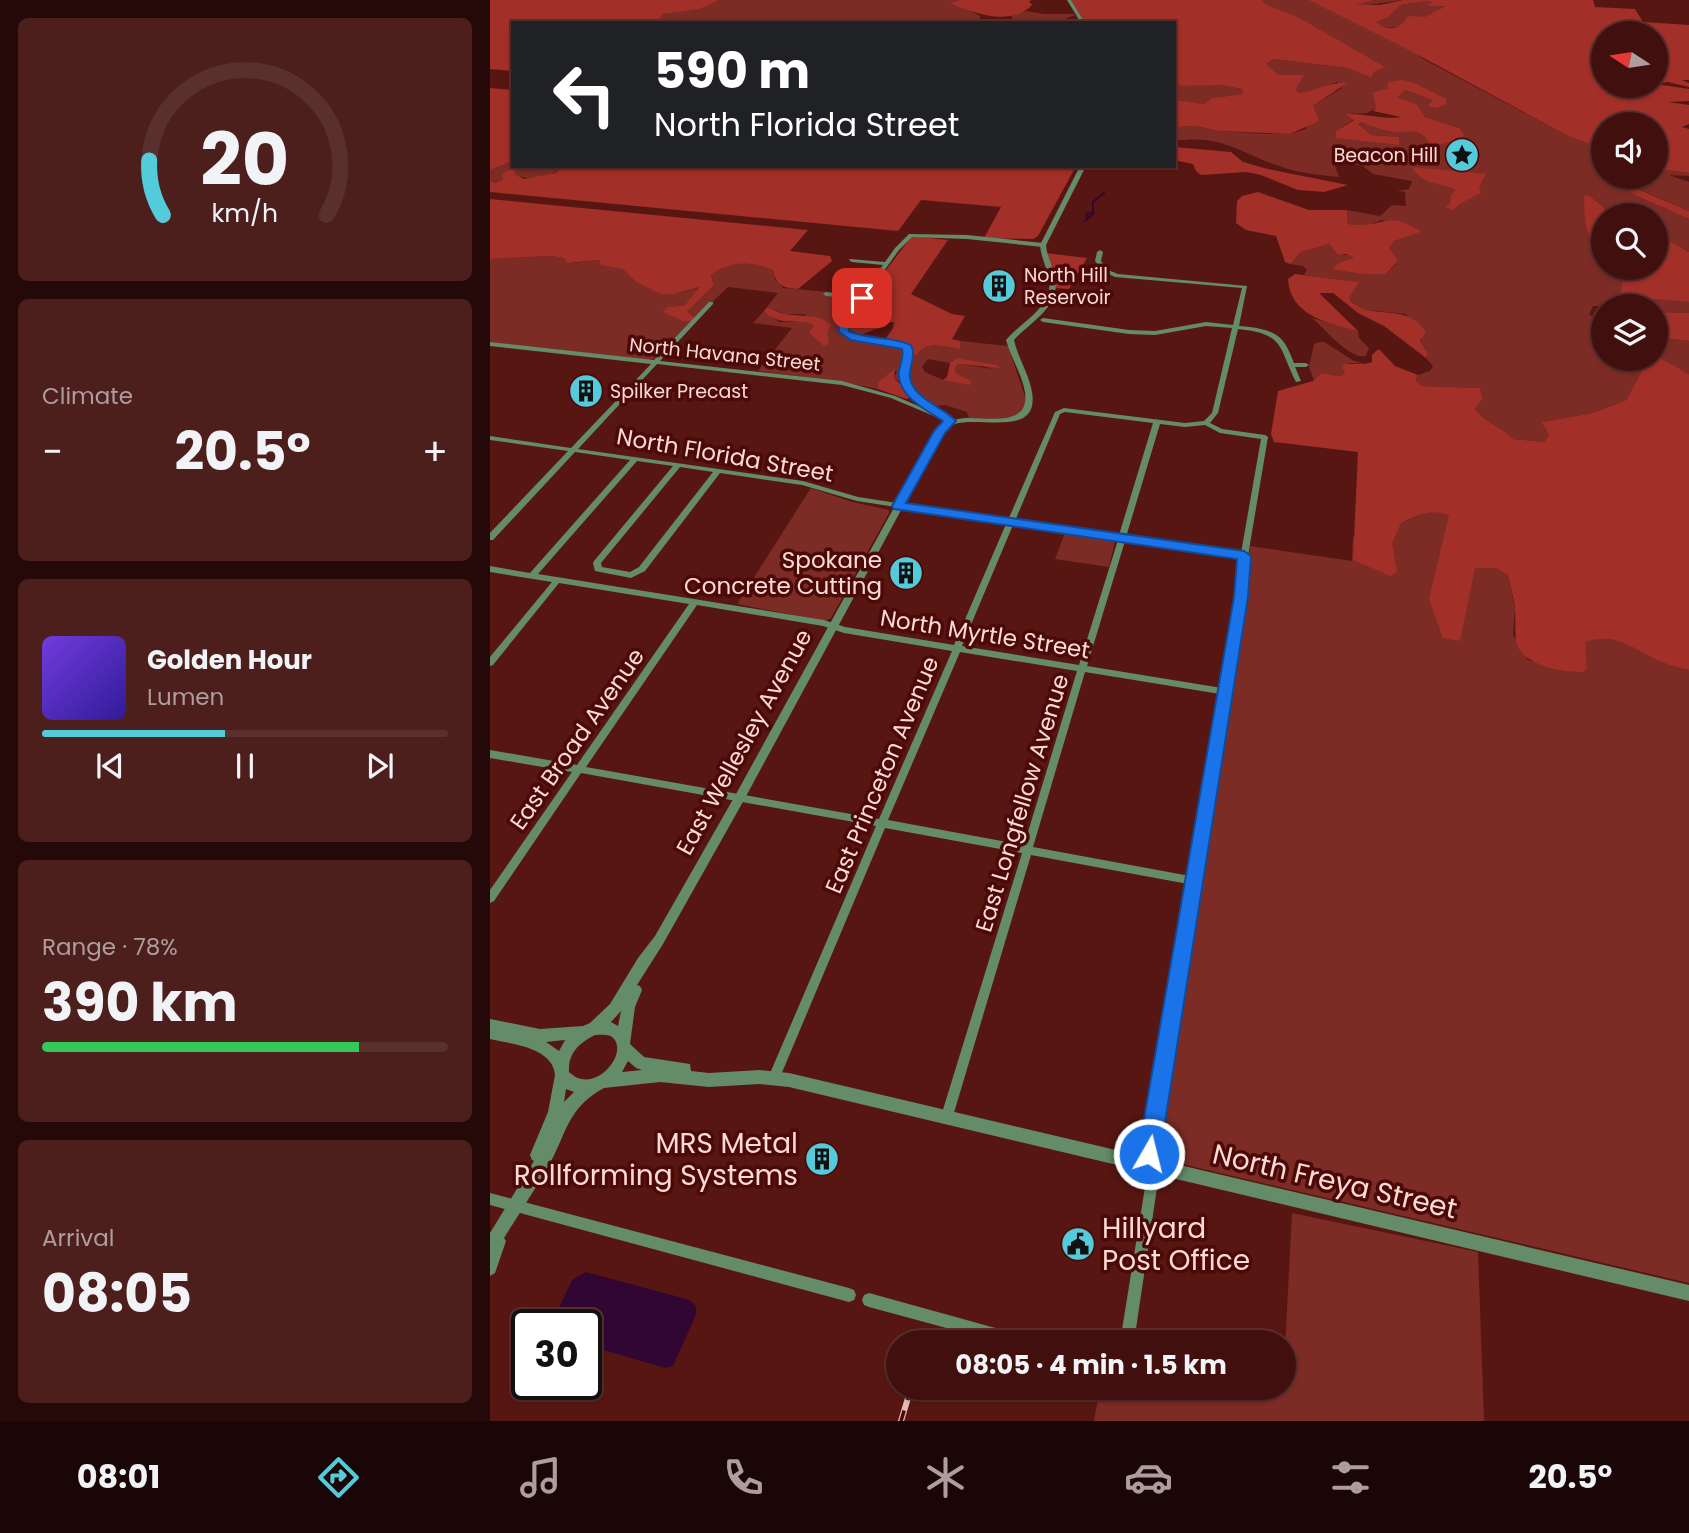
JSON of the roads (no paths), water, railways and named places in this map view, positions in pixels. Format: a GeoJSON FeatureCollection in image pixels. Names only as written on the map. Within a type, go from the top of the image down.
{"type":"FeatureCollection","features":[{"type":"Feature","properties":{"kind":"street"},"geometry":{"type":"LineString","coordinates":[[1069,0],[1082,21]]}},
{"type":"Feature","properties":{"kind":"street"},"geometry":{"type":"LineString","coordinates":[[1043,245],[912,234],[902,243],[844,323],[844,332],[855,338],[907,347],[909,351],[904,372],[905,383],[912,394],[941,412],[946,419],[1006,421],[1021,415],[1028,407],[1028,398],[1020,365],[1010,340],[1037,316],[1051,294],[1053,279],[1043,256],[1043,245],[1082,168]]}},
{"type":"Feature","properties":{"kind":"street"},"geometry":{"type":"LineString","coordinates":[[1100,253],[1098,261],[1106,271],[1117,276],[1245,287],[1214,413],[1206,424]]}},
{"type":"Feature","properties":{"kind":"street"},"geometry":{"type":"LineString","coordinates":[[852,260],[887,264]]}},
{"type":"Feature","properties":{"kind":"street"},"geometry":{"type":"LineString","coordinates":[[826,294],[862,298]]}},
{"type":"Feature","properties":{"kind":"street"},"geometry":{"type":"LineString","coordinates":[[490,538],[711,303]]}},
{"type":"Feature","properties":{"kind":"street"},"geometry":{"type":"LineString","coordinates":[[1043,320],[1141,333],[1195,325],[1234,326],[1263,331],[1278,338],[1298,382]]}},
{"type":"Feature","properties":{"kind":"street","name":"North Havana Street"},"geometry":{"type":"LineString","coordinates":[[490,344],[850,384],[886,394],[946,419]]}},
{"type":"Feature","properties":{"kind":"street"},"geometry":{"type":"LineString","coordinates":[[1291,365],[1306,365]]}},
{"type":"Feature","properties":{"kind":"street","name":"East Princeton Avenue"},"geometry":{"type":"LineString","coordinates":[[774,1078],[1059,411],[1157,422]]}},
{"type":"Feature","properties":{"kind":"street","name":"East Wellesley Avenue"},"geometry":{"type":"LineString","coordinates":[[624,1044],[630,1000],[659,940],[834,627],[946,419]]}},
{"type":"Feature","properties":{"kind":"street"},"geometry":{"type":"LineString","coordinates":[[1129,1330],[1152,1181],[1149,1149],[1265,437],[1220,431],[1206,424],[1157,422]]}},
{"type":"Feature","properties":{"kind":"street","name":"East Longfellow Avenue"},"geometry":{"type":"LineString","coordinates":[[947,1116],[1157,422]]}},
{"type":"Feature","properties":{"kind":"street","name":"North Florida Street"},"geometry":{"type":"LineString","coordinates":[[490,439],[803,483],[857,499],[898,506],[1244,556]]}},
{"type":"Feature","properties":{"kind":"street"},"geometry":{"type":"LineString","coordinates":[[533,575],[635,458]]}},
{"type":"Feature","properties":{"kind":"street"},"geometry":{"type":"LineString","coordinates":[[678,465],[597,563],[598,569],[631,575],[642,569],[718,471]]}},
{"type":"Feature","properties":{"kind":"street","name":"North Myrtle Street"},"geometry":{"type":"LineString","coordinates":[[490,569],[1225,692]]}},
{"type":"Feature","properties":{"kind":"street"},"geometry":{"type":"LineString","coordinates":[[490,663],[558,579]]}},
{"type":"Feature","properties":{"kind":"street","name":"East Broad Avenue"},"geometry":{"type":"LineString","coordinates":[[490,898],[695,603]]}},
{"type":"Feature","properties":{"kind":"street"},"geometry":{"type":"LineString","coordinates":[[490,754],[1194,881]]}},
{"type":"Feature","properties":{"kind":"street","name":"East Wellesley Avenue"},"geometry":{"type":"LineString","coordinates":[[591,1029],[617,1008],[650,950],[659,940]]}},
{"type":"Feature","properties":{"kind":"street"},"geometry":{"type":"LineString","coordinates":[[490,1025],[540,1036],[611,1029],[624,1044],[617,1068],[569,1106],[544,1159],[503,1229],[490,1268]]}},
{"type":"Feature","properties":{"kind":"street"},"geometry":{"type":"LineString","coordinates":[[527,1184],[552,1121],[561,1071],[570,1044],[591,1029]]}},
{"type":"Feature","properties":{"kind":"street"},"geometry":{"type":"LineString","coordinates":[[490,1032],[546,1048],[554,1054],[566,1081],[579,1088],[600,1083]]}},
{"type":"Feature","properties":{"kind":"street","name":"North Freya Street"},"geometry":{"type":"LineString","coordinates":[[624,1044],[633,1058],[646,1064],[712,1073],[722,1077]]}},
{"type":"Feature","properties":{"kind":"street","name":"North Freya Street"},"geometry":{"type":"LineString","coordinates":[[600,1083],[651,1075],[709,1080],[722,1077],[774,1078],[947,1116],[1689,1293]]}},
{"type":"Feature","properties":{"kind":"street"},"geometry":{"type":"LineString","coordinates":[[490,1199],[849,1295]]}},
{"type":"Feature","properties":{"kind":"street"},"geometry":{"type":"LineString","coordinates":[[490,1247],[503,1229]]}},
{"type":"Feature","properties":{"kind":"street"},"geometry":{"type":"LineString","coordinates":[[869,1300],[978,1330]]}},
{"type":"Feature","properties":{"kind":"waterway"},"geometry":{"type":"LineString","coordinates":[[1093,213],[1093,202],[1104,193]]}},
{"type":"Feature","properties":{"kind":"waterway"},"geometry":{"type":"LineString","coordinates":[[1085,221],[1093,213]]}},
{"type":"Feature","properties":{"kind":"waterway"},"geometry":{"type":"LineString","coordinates":[[1087,218],[1086,214],[1093,213]]}},
{"type":"Feature","properties":{"kind":"railway"},"geometry":{"type":"LineString","coordinates":[[901,1421],[907,1400]]}},
{"type":"Feature","properties":{"kind":"place","name":"Beacon Hill"},"geometry":{"type":"Point","coordinates":[1462,155]}},
{"type":"Feature","properties":{"kind":"place","name":"North Hill Reservoir"},"geometry":{"type":"Point","coordinates":[999,286]}},
{"type":"Feature","properties":{"kind":"place","name":"Spilker Precast"},"geometry":{"type":"Point","coordinates":[586,391]}},
{"type":"Feature","properties":{"kind":"place","name":"Spokane Concrete Cutting"},"geometry":{"type":"Point","coordinates":[906,573]}},
{"type":"Feature","properties":{"kind":"place","name":"MRS Metal Rollforming Systems"},"geometry":{"type":"Point","coordinates":[822,1159]}},
{"type":"Feature","properties":{"kind":"place","name":"Hillyard Post Office"},"geometry":{"type":"Point","coordinates":[1078,1244]}}]}
